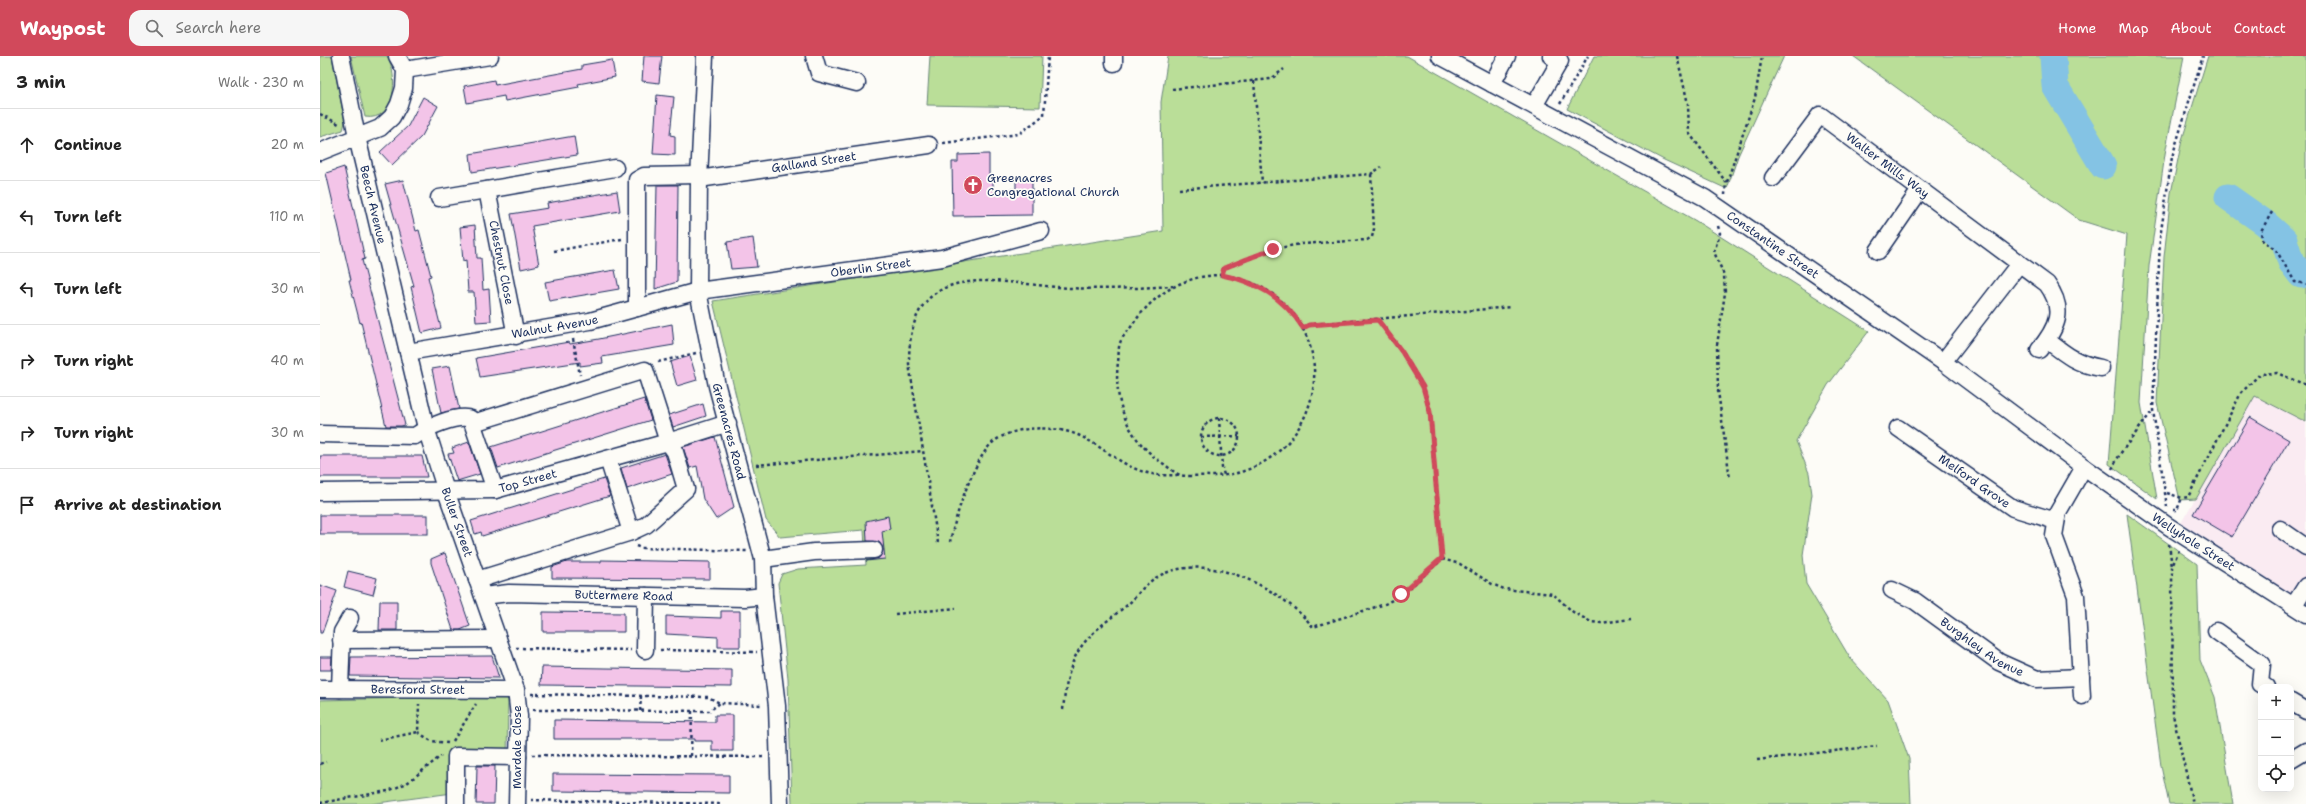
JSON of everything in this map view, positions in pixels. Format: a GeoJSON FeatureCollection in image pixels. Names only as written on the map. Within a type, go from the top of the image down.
{"type":"FeatureCollection","features":[{"type":"Feature","properties":{"kind":"street","name":"Beech Avenue"},"geometry":{"type":"LineString","coordinates":[[341,56],[357,137],[408,352]]}},
{"type":"Feature","properties":{"kind":"street"},"geometry":{"type":"LineString","coordinates":[[320,152],[380,128],[392,117],[399,104],[404,88],[405,70],[397,56]]}},
{"type":"Feature","properties":{"kind":"street"},"geometry":{"type":"LineString","coordinates":[[405,70],[490,56]]}},
{"type":"Feature","properties":{"kind":"street","name":"Greenacres Road"},"geometry":{"type":"LineString","coordinates":[[705,56],[699,177],[698,291],[709,349],[762,555],[764,596],[777,706],[780,804]]}},
{"type":"Feature","properties":{"kind":"street"},"geometry":{"type":"LineString","coordinates":[[814,56],[819,73],[856,83]]}},
{"type":"Feature","properties":{"kind":"street","name":"Constantine Street"},"geometry":{"type":"LineString","coordinates":[[1440,56],[1705,198],[1943,362],[2084,467]]}},
{"type":"Feature","properties":{"kind":"street"},"geometry":{"type":"LineString","coordinates":[[1492,84],[1507,56]]}},
{"type":"Feature","properties":{"kind":"street"},"geometry":{"type":"LineString","coordinates":[[1534,106],[1560,61],[1551,56]]}},
{"type":"Feature","properties":{"kind":"street","name":"Walter Mills Way"},"geometry":{"type":"LineString","coordinates":[[1773,178],[1820,115],[2047,284],[2055,295],[2059,305],[2057,316],[2043,345],[2065,354],[2083,365],[2101,368]]}},
{"type":"Feature","properties":{"kind":"street","name":"Galland Street"},"geometry":{"type":"LineString","coordinates":[[637,237],[637,180],[644,176],[699,177],[929,145]]}},
{"type":"Feature","properties":{"kind":"street"},"geometry":{"type":"LineString","coordinates":[[439,198],[615,168]]}},
{"type":"Feature","properties":{"kind":"street","name":"Chestnut Close"},"geometry":{"type":"LineString","coordinates":[[487,190],[516,336]]}},
{"type":"Feature","properties":{"kind":"street"},"geometry":{"type":"LineString","coordinates":[[1878,251],[1920,190]]}},
{"type":"Feature","properties":{"kind":"street","name":"Oberlin Street"},"geometry":{"type":"LineString","coordinates":[[698,291],[942,258],[1041,231]]}},
{"type":"Feature","properties":{"kind":"street"},"geometry":{"type":"LineString","coordinates":[[637,237],[637,308]]}},
{"type":"Feature","properties":{"kind":"street"},"geometry":{"type":"LineString","coordinates":[[1943,362],[2019,264]]}},
{"type":"Feature","properties":{"kind":"street","name":"Walnut Avenue"},"geometry":{"type":"LineString","coordinates":[[408,352],[516,336],[571,325],[698,291]]}},
{"type":"Feature","properties":{"kind":"street","name":"Buller Street"},"geometry":{"type":"LineString","coordinates":[[408,352],[426,428],[446,491],[516,692]]}},
{"type":"Feature","properties":{"kind":"street"},"geometry":{"type":"LineString","coordinates":[[473,423],[645,370],[668,442],[675,452],[686,489],[646,525],[631,532],[477,580]]}},
{"type":"Feature","properties":{"kind":"street"},"geometry":{"type":"LineString","coordinates":[[320,434],[415,436],[426,428],[465,417],[471,419],[473,423],[495,490]]}},
{"type":"Feature","properties":{"kind":"street","name":"Top Street"},"geometry":{"type":"LineString","coordinates":[[320,492],[495,490],[668,442],[728,423]]}},
{"type":"Feature","properties":{"kind":"street","name":"Melford Grove"},"geometry":{"type":"LineString","coordinates":[[1898,428],[2013,508],[2056,521]]}},
{"type":"Feature","properties":{"kind":"street"},"geometry":{"type":"LineString","coordinates":[[608,459],[631,532]]}},
{"type":"Feature","properties":{"kind":"street"},"geometry":{"type":"LineString","coordinates":[[2082,696],[2076,596],[2054,536],[2058,512],[2084,467]]}},
{"type":"Feature","properties":{"kind":"street","name":"Wellyhole Street"},"geometry":{"type":"LineString","coordinates":[[2084,467],[2168,526],[2300,609]]}},
{"type":"Feature","properties":{"kind":"street"},"geometry":{"type":"LineString","coordinates":[[2280,529],[2306,546]]}},
{"type":"Feature","properties":{"kind":"street"},"geometry":{"type":"LineString","coordinates":[[762,555],[874,550]]}},
{"type":"Feature","properties":{"kind":"street"},"geometry":{"type":"LineString","coordinates":[[2300,609],[2306,586]]}},
{"type":"Feature","properties":{"kind":"street","name":"Burghley Avenue"},"geometry":{"type":"LineString","coordinates":[[1892,590],[1915,601],[1999,662],[2037,679],[2081,677]]}},
{"type":"Feature","properties":{"kind":"street","name":"Buttermere Road"},"geometry":{"type":"LineString","coordinates":[[483,596],[509,593],[744,598],[764,596]]}},
{"type":"Feature","properties":{"kind":"street"},"geometry":{"type":"LineString","coordinates":[[645,650],[646,596]]}},
{"type":"Feature","properties":{"kind":"street"},"geometry":{"type":"LineString","coordinates":[[340,688],[342,632],[350,618]]}},
{"type":"Feature","properties":{"kind":"street"},"geometry":{"type":"LineString","coordinates":[[2216,631],[2262,664],[2260,684]]}},
{"type":"Feature","properties":{"kind":"street"},"geometry":{"type":"LineString","coordinates":[[341,640],[498,640]]}},
{"type":"Feature","properties":{"kind":"street","name":"Beresford Street"},"geometry":{"type":"LineString","coordinates":[[320,689],[483,690],[516,692]]}},
{"type":"Feature","properties":{"kind":"street","name":"Mardale Close"},"geometry":{"type":"LineString","coordinates":[[516,692],[518,710],[517,802]]}},
{"type":"Feature","properties":{"kind":"street"},"geometry":{"type":"LineString","coordinates":[[2294,704],[2306,711]]}},
{"type":"Feature","properties":{"kind":"street"},"geometry":{"type":"LineString","coordinates":[[2294,758],[2306,751]]}},
{"type":"Feature","properties":{"kind":"street"},"geometry":{"type":"LineString","coordinates":[[456,804],[456,756],[518,756]]}},
{"type":"Feature","properties":{"kind":"path"},"geometry":{"type":"LineString","coordinates":[[929,145],[1020,134],[1044,115],[1048,56]]}},
{"type":"Feature","properties":{"kind":"path"},"geometry":{"type":"LineString","coordinates":[[1553,116],[1588,56]]}},
{"type":"Feature","properties":{"kind":"path"},"geometry":{"type":"LineString","coordinates":[[1678,56],[1688,104],[1689,133],[1726,182]]}},
{"type":"Feature","properties":{"kind":"path"},"geometry":{"type":"LineString","coordinates":[[1730,479],[1718,383],[1718,345],[1725,293],[1724,275],[1714,252],[1720,233],[1718,219],[1723,211],[1726,182],[1755,98],[1762,56]]}},
{"type":"Feature","properties":{"kind":"path"},"geometry":{"type":"LineString","coordinates":[[2182,498],[2177,510],[2168,510],[2167,493],[2153,410],[2160,238],[2172,157],[2203,56]]}},
{"type":"Feature","properties":{"kind":"path"},"geometry":{"type":"LineString","coordinates":[[1172,90],[1271,78],[1284,69]]}},
{"type":"Feature","properties":{"kind":"path"},"geometry":{"type":"LineString","coordinates":[[1254,81],[1262,184]]}},
{"type":"Feature","properties":{"kind":"path"},"geometry":{"type":"LineString","coordinates":[[1179,189],[1262,184],[1371,174],[1381,167]]}},
{"type":"Feature","properties":{"kind":"path"},"geometry":{"type":"LineString","coordinates":[[1222,275],[1224,268],[1273,249],[1301,244],[1368,240],[1372,237],[1374,229],[1371,174]]}},
{"type":"Feature","properties":{"kind":"path"},"geometry":{"type":"LineString","coordinates":[[2272,212],[2261,231],[2262,240],[2276,250],[2295,282],[2306,284]]}},
{"type":"Feature","properties":{"kind":"path"},"geometry":{"type":"LineString","coordinates":[[554,251],[637,237]]}},
{"type":"Feature","properties":{"kind":"path"},"geometry":{"type":"LineString","coordinates":[[950,542],[955,519],[982,456],[991,444],[1011,433],[1042,427],[1066,432],[1096,444],[1126,464],[1153,474],[1181,475],[1224,475],[1251,469],[1269,460],[1281,451],[1301,427],[1315,383],[1312,352],[1303,328],[1284,303],[1248,281],[1222,275],[1187,279],[1158,296],[1137,317],[1120,343],[1116,374],[1119,398],[1125,421],[1136,440],[1155,458],[1181,475]]}},
{"type":"Feature","properties":{"kind":"path"},"geometry":{"type":"LineString","coordinates":[[938,543],[909,364],[909,345],[918,312],[928,299],[937,292],[968,281],[988,280],[1069,288],[1122,289],[1174,286]]}},
{"type":"Feature","properties":{"kind":"path"},"geometry":{"type":"LineString","coordinates":[[1303,328],[1309,325],[1510,307]]}},
{"type":"Feature","properties":{"kind":"path"},"geometry":{"type":"LineString","coordinates":[[1378,320],[1414,369],[1425,393],[1430,412],[1442,558]]}},
{"type":"Feature","properties":{"kind":"path"},"geometry":{"type":"LineString","coordinates":[[571,325],[584,389]]}},
{"type":"Feature","properties":{"kind":"path"},"geometry":{"type":"LineString","coordinates":[[645,370],[648,365],[709,349]]}},
{"type":"Feature","properties":{"kind":"path"},"geometry":{"type":"LineString","coordinates":[[2167,493],[2182,498],[2188,497],[2241,394],[2260,374],[2277,373],[2306,385]]}},
{"type":"Feature","properties":{"kind":"path"},"geometry":{"type":"LineString","coordinates":[[2105,482],[2120,454],[2153,410]]}},
{"type":"Feature","properties":{"kind":"path"},"geometry":{"type":"LineString","coordinates":[[1219,418],[1221,456],[1224,475]]}},
{"type":"Feature","properties":{"kind":"path"},"geometry":{"type":"LineString","coordinates":[[1219,418],[1230,421],[1238,430],[1239,436],[1238,442],[1232,452],[1221,456],[1209,452],[1202,443],[1201,438],[1202,432],[1208,422],[1219,418]]}},
{"type":"Feature","properties":{"kind":"path"},"geometry":{"type":"LineString","coordinates":[[1201,438],[1239,436]]}},
{"type":"Feature","properties":{"kind":"path"},"geometry":{"type":"LineString","coordinates":[[756,465],[922,451]]}},
{"type":"Feature","properties":{"kind":"path"},"geometry":{"type":"LineString","coordinates":[[631,532],[634,545],[641,548],[762,555]]}},
{"type":"Feature","properties":{"kind":"path"},"geometry":{"type":"LineString","coordinates":[[2169,541],[2172,567],[2173,715],[2193,804]]}},
{"type":"Feature","properties":{"kind":"path"},"geometry":{"type":"LineString","coordinates":[[2172,567],[2180,548]]}},
{"type":"Feature","properties":{"kind":"path"},"geometry":{"type":"LineString","coordinates":[[1442,558],[1460,564],[1492,584],[1504,589],[1553,594],[1573,612],[1591,622],[1601,623],[1631,619]]}},
{"type":"Feature","properties":{"kind":"path"},"geometry":{"type":"LineString","coordinates":[[1063,710],[1070,668],[1082,643],[1096,629],[1130,602],[1149,582],[1158,576],[1188,567],[1221,571],[1237,576],[1259,584],[1291,603],[1313,627],[1385,604],[1401,594],[1442,558]]}},
{"type":"Feature","properties":{"kind":"path"},"geometry":{"type":"LineString","coordinates":[[895,614],[956,608]]}},
{"type":"Feature","properties":{"kind":"path"},"geometry":{"type":"LineString","coordinates":[[379,740],[418,732],[419,690]]}},
{"type":"Feature","properties":{"kind":"path"},"geometry":{"type":"LineString","coordinates":[[446,749],[468,719],[483,690]]}},
{"type":"Feature","properties":{"kind":"path"},"geometry":{"type":"LineString","coordinates":[[516,692],[708,697],[720,703],[777,706]]}},
{"type":"Feature","properties":{"kind":"path"},"geometry":{"type":"LineString","coordinates":[[640,711],[641,696]]}},
{"type":"Feature","properties":{"kind":"path"},"geometry":{"type":"LineString","coordinates":[[518,710],[709,712],[720,703]]}},
{"type":"Feature","properties":{"kind":"path"},"geometry":{"type":"LineString","coordinates":[[692,712],[692,756]]}},
{"type":"Feature","properties":{"kind":"path"},"geometry":{"type":"LineString","coordinates":[[1757,760],[1877,746]]}},
{"type":"Feature","properties":{"kind":"path"},"geometry":{"type":"LineString","coordinates":[[320,803],[388,791],[407,783],[442,756]]}},
{"type":"Feature","properties":{"kind":"path"},"geometry":{"type":"LineString","coordinates":[[518,756],[692,756],[779,758]]}},
{"type":"Feature","properties":{"kind":"path"},"geometry":{"type":"LineString","coordinates":[[320,764],[326,762]]}},
{"type":"Feature","properties":{"kind":"path"},"geometry":{"type":"LineString","coordinates":[[517,802],[722,804]]}},
{"type":"Feature","properties":{"kind":"shaded area"},"geometry":{"type":"Polygon","coordinates":[[[2255,396],[2306,422],[2306,603],[2181,523],[2255,396]]]}},
{"type":"Feature","properties":{"kind":"green space"},"geometry":{"type":"Polygon","coordinates":[[[320,56],[332,56],[345,122],[343,130],[320,137],[320,56]]]}},
{"type":"Feature","properties":{"kind":"green space"},"geometry":{"type":"Polygon","coordinates":[[[351,56],[387,56],[391,65],[393,75],[392,96],[389,105],[383,112],[375,117],[365,117],[351,56]]]}},
{"type":"Feature","properties":{"kind":"green space"},"geometry":{"type":"Polygon","coordinates":[[[930,56],[1042,56],[1040,107],[927,105],[930,56]]]}},
{"type":"Feature","properties":{"kind":"green space"},"geometry":{"type":"Polygon","coordinates":[[[1168,56],[1407,56],[1696,221],[1869,331],[1828,385],[1796,441],[1809,473],[1812,494],[1803,555],[1806,584],[1850,658],[1888,700],[1909,759],[1911,804],[792,804],[788,679],[778,583],[782,574],[798,569],[866,565],[864,530],[780,537],[766,520],[713,301],[1163,231],[1161,102],[1168,56]]]}},
{"type":"Feature","properties":{"kind":"green space"},"geometry":{"type":"Polygon","coordinates":[[[1594,56],[1784,56],[1738,156],[1727,189],[1664,160],[1567,109],[1594,56]]]}},
{"type":"Feature","properties":{"kind":"green space"},"geometry":{"type":"Polygon","coordinates":[[[1853,56],[2184,56],[2165,154],[2149,266],[2141,403],[2157,499],[2109,464],[2127,235],[2079,220],[1853,56]]]}},
{"type":"Feature","properties":{"kind":"green space"},"geometry":{"type":"Polygon","coordinates":[[[2208,56],[2306,56],[2306,422],[2255,396],[2196,499],[2180,500],[2157,403],[2164,257],[2171,193],[2182,140],[2208,56]]]}},
{"type":"Feature","properties":{"kind":"green space"},"geometry":{"type":"Polygon","coordinates":[[[2127,514],[2197,564],[2200,660],[2215,697],[2233,804],[2169,804],[2161,766],[2127,514]]]}},
{"type":"Feature","properties":{"kind":"green space"},"geometry":{"type":"Polygon","coordinates":[[[508,696],[507,761],[459,762],[460,792],[370,804],[320,804],[320,700],[508,696]]]}},
{"type":"Feature","properties":{"kind":"building"},"geometry":{"type":"Polygon","coordinates":[[[644,56],[662,56],[659,83],[642,81],[644,56]]]}},
{"type":"Feature","properties":{"kind":"building"},"geometry":{"type":"Polygon","coordinates":[[[612,60],[615,77],[578,84],[579,87],[505,101],[504,96],[467,103],[464,86],[494,80],[495,85],[582,69],[582,65],[612,60]]]}},
{"type":"Feature","properties":{"kind":"building"},"geometry":{"type":"Polygon","coordinates":[[[657,95],[674,97],[670,135],[675,136],[675,155],[653,154],[657,95]]]}},
{"type":"Feature","properties":{"kind":"building"},"geometry":{"type":"Polygon","coordinates":[[[423,97],[438,106],[422,136],[392,165],[380,152],[408,126],[423,97]]]}},
{"type":"Feature","properties":{"kind":"building"},"geometry":{"type":"Polygon","coordinates":[[[574,136],[577,155],[472,172],[470,154],[574,136]]]}},
{"type":"Feature","properties":{"kind":"building","name":"Greenacres Congregational Church"},"geometry":{"type":"Polygon","coordinates":[[[989,154],[989,177],[993,177],[993,190],[1016,189],[1016,180],[1032,180],[1032,215],[953,216],[952,162],[958,162],[958,155],[989,154]]]}},
{"type":"Feature","properties":{"kind":"building"},"geometry":{"type":"Polygon","coordinates":[[[344,167],[365,259],[362,260],[405,425],[401,426],[386,426],[361,322],[360,323],[349,280],[351,280],[326,173],[344,167]]]}},
{"type":"Feature","properties":{"kind":"building"},"geometry":{"type":"Polygon","coordinates":[[[403,180],[416,231],[419,230],[431,276],[428,277],[441,328],[422,333],[411,287],[414,286],[385,184],[403,180]]]}},
{"type":"Feature","properties":{"kind":"building"},"geometry":{"type":"Polygon","coordinates":[[[657,185],[678,185],[677,282],[655,289],[657,185]]]}},
{"type":"Feature","properties":{"kind":"building"},"geometry":{"type":"Polygon","coordinates":[[[617,191],[620,211],[532,226],[539,265],[521,269],[511,214],[548,208],[547,203],[617,191]]]}},
{"type":"Feature","properties":{"kind":"building"},"geometry":{"type":"Polygon","coordinates":[[[475,225],[477,258],[481,258],[483,290],[489,289],[491,321],[476,322],[474,292],[468,292],[466,260],[463,261],[460,227],[475,225]]]}},
{"type":"Feature","properties":{"kind":"building"},"geometry":{"type":"Polygon","coordinates":[[[753,238],[757,267],[731,269],[727,242],[753,238]]]}},
{"type":"Feature","properties":{"kind":"building"},"geometry":{"type":"Polygon","coordinates":[[[615,270],[619,289],[549,301],[545,282],[615,270]]]}},
{"type":"Feature","properties":{"kind":"building"},"geometry":{"type":"Polygon","coordinates":[[[672,324],[674,345],[602,357],[603,363],[580,366],[580,362],[480,377],[476,358],[569,342],[570,344],[599,339],[672,324]]]}},
{"type":"Feature","properties":{"kind":"building"},"geometry":{"type":"Polygon","coordinates":[[[690,356],[697,380],[677,386],[670,362],[690,356]]]}},
{"type":"Feature","properties":{"kind":"building"},"geometry":{"type":"Polygon","coordinates":[[[450,366],[459,409],[441,413],[432,369],[450,366]]]}},
{"type":"Feature","properties":{"kind":"building"},"geometry":{"type":"Polygon","coordinates":[[[644,399],[651,420],[498,468],[491,447],[644,399]]]}},
{"type":"Feature","properties":{"kind":"building"},"geometry":{"type":"Polygon","coordinates":[[[703,404],[706,416],[673,427],[669,415],[703,404]]]}},
{"type":"Feature","properties":{"kind":"building"},"geometry":{"type":"Polygon","coordinates":[[[2250,417],[2289,440],[2232,537],[2193,514],[2250,417]]]}},
{"type":"Feature","properties":{"kind":"building"},"geometry":{"type":"Polygon","coordinates":[[[715,437],[734,507],[716,519],[703,499],[697,466],[690,468],[683,447],[715,437]]]}},
{"type":"Feature","properties":{"kind":"building"},"geometry":{"type":"Polygon","coordinates":[[[469,442],[480,474],[457,481],[448,454],[454,453],[452,448],[469,442]]]}},
{"type":"Feature","properties":{"kind":"building"},"geometry":{"type":"Polygon","coordinates":[[[665,454],[672,474],[627,489],[621,468],[665,454]]]}},
{"type":"Feature","properties":{"kind":"building"},"geometry":{"type":"Polygon","coordinates":[[[320,456],[422,456],[427,477],[320,477],[320,456]]]}},
{"type":"Feature","properties":{"kind":"building"},"geometry":{"type":"Polygon","coordinates":[[[604,479],[610,496],[482,536],[481,532],[475,534],[471,521],[604,479]]]}},
{"type":"Feature","properties":{"kind":"building"},"geometry":{"type":"Polygon","coordinates":[[[320,515],[428,515],[428,534],[320,534],[320,515]]]}},
{"type":"Feature","properties":{"kind":"building"},"geometry":{"type":"Polygon","coordinates":[[[888,516],[890,529],[882,531],[885,559],[866,561],[879,558],[883,550],[879,542],[867,541],[866,521],[888,516]]]}},
{"type":"Feature","properties":{"kind":"building"},"geometry":{"type":"Polygon","coordinates":[[[445,553],[470,626],[460,630],[453,630],[431,563],[431,559],[445,553]]]}},
{"type":"Feature","properties":{"kind":"building"},"geometry":{"type":"Polygon","coordinates":[[[601,560],[710,562],[710,579],[552,578],[552,567],[567,562],[601,562],[601,560]]]}},
{"type":"Feature","properties":{"kind":"building"},"geometry":{"type":"Polygon","coordinates":[[[348,571],[377,578],[373,595],[344,587],[348,571]]]}},
{"type":"Feature","properties":{"kind":"building"},"geometry":{"type":"Polygon","coordinates":[[[320,585],[337,591],[322,633],[320,633],[320,585]]]}},
{"type":"Feature","properties":{"kind":"building"},"geometry":{"type":"Polygon","coordinates":[[[380,601],[397,601],[397,630],[379,630],[380,601]]]}},
{"type":"Feature","properties":{"kind":"building"},"geometry":{"type":"Polygon","coordinates":[[[721,611],[740,611],[740,647],[718,647],[718,637],[666,634],[666,616],[721,618],[721,611]]]}},
{"type":"Feature","properties":{"kind":"building"},"geometry":{"type":"Polygon","coordinates":[[[543,612],[624,613],[624,632],[543,632],[543,612]]]}},
{"type":"Feature","properties":{"kind":"building"},"geometry":{"type":"Polygon","coordinates":[[[492,656],[499,678],[350,676],[351,657],[492,656]]]}},
{"type":"Feature","properties":{"kind":"building"},"geometry":{"type":"Polygon","coordinates":[[[320,657],[332,657],[331,670],[320,670],[320,657]]]}},
{"type":"Feature","properties":{"kind":"building"},"geometry":{"type":"Polygon","coordinates":[[[542,667],[732,670],[732,687],[541,685],[542,667]]]}},
{"type":"Feature","properties":{"kind":"building"},"geometry":{"type":"Polygon","coordinates":[[[715,715],[733,715],[733,751],[712,751],[712,741],[695,741],[695,739],[554,739],[554,720],[715,722],[715,715]]]}},
{"type":"Feature","properties":{"kind":"building"},"geometry":{"type":"Polygon","coordinates":[[[477,766],[495,766],[494,804],[476,804],[477,766]]]}},
{"type":"Feature","properties":{"kind":"building"},"geometry":{"type":"Polygon","coordinates":[[[553,774],[729,775],[729,793],[553,791],[553,774]]]}},
{"type":"Feature","properties":{"kind":"waterway"},"geometry":{"type":"LineString","coordinates":[[2053,56],[2055,86],[2103,166]]}},
{"type":"Feature","properties":{"kind":"waterway"},"geometry":{"type":"LineString","coordinates":[[2228,197],[2265,223],[2284,240],[2291,262],[2301,275],[2306,273]]}},
{"type":"Feature","properties":{"kind":"place","name":"Greenacres Congregational Church"},"geometry":{"type":"Point","coordinates":[973,185]}},
{"type":"Feature","properties":{"kind":"route"},"geometry":{"type":"LineString","coordinates":[[1273,249],[1224,268],[1222,275],[1248,281],[1263,288],[1284,303],[1297,318],[1303,328],[1309,325],[1378,320],[1414,369],[1423,387],[1430,412],[1442,558],[1401,594]]}}]}
